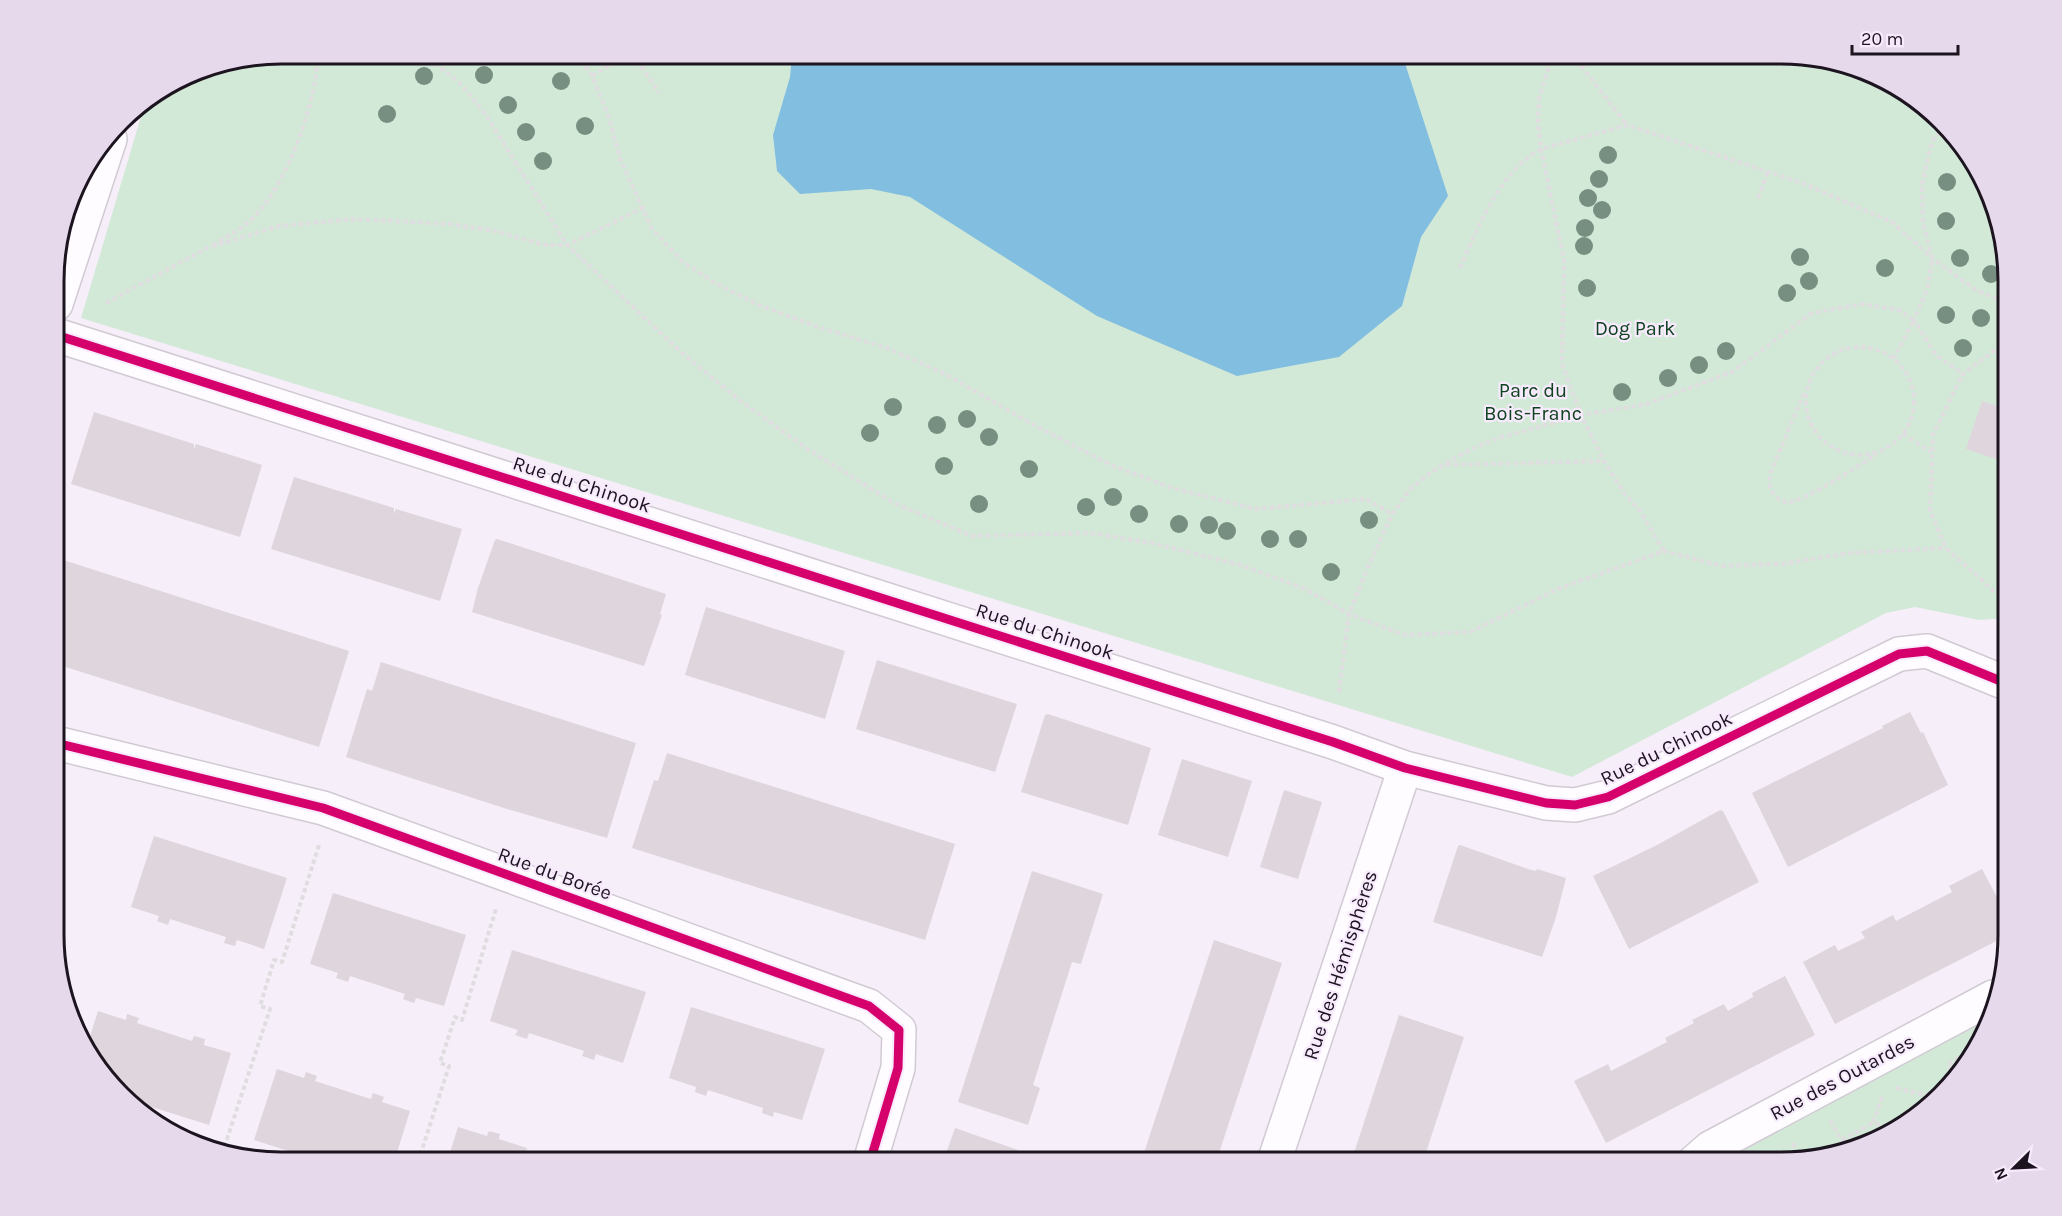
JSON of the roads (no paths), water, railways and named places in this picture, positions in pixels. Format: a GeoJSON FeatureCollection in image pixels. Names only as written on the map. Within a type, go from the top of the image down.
{"type":"FeatureCollection","features":[{"type":"Feature","properties":{"kind":"street"},"geometry":{"type":"LineString","coordinates":[[64,279],[104,156]]}},
{"type":"Feature","properties":{"kind":"street","name":"Rue du Chinook"},"geometry":{"type":"LineString","coordinates":[[64,338],[1321,738],[1405,768],[1546,803],[1575,805],[1608,797],[1899,654],[1928,651],[1998,680]]}},
{"type":"Feature","properties":{"kind":"street","name":"Rue du Borée"},"geometry":{"type":"LineString","coordinates":[[64,745],[323,808],[870,1005],[898,1030],[898,1068],[873,1152]]}},
{"type":"Feature","properties":{"kind":"street","name":"Rue des Hémisphères"},"geometry":{"type":"LineString","coordinates":[[1277,1152],[1405,768]]}},
{"type":"Feature","properties":{"kind":"street","name":"Rue des Outardes"},"geometry":{"type":"LineString","coordinates":[[1705,1152],[1987,1000]]}},
{"type":"Feature","properties":{"kind":"water"},"geometry":{"type":"Polygon","coordinates":[[[791,64],[1405,64],[1448,196],[1421,237],[1402,306],[1339,357],[1237,376],[1097,316],[910,197],[871,189],[800,194],[777,171],[773,135],[790,77],[791,64]]]}},
{"type":"Feature","properties":{"kind":"park label","name":"Dog Park"},"geometry":{"type":"Point","coordinates":[1635,328]}},
{"type":"Feature","properties":{"kind":"park label","name":"Parc du Bois-Franc"},"geometry":{"type":"Point","coordinates":[1533,402]}}]}
